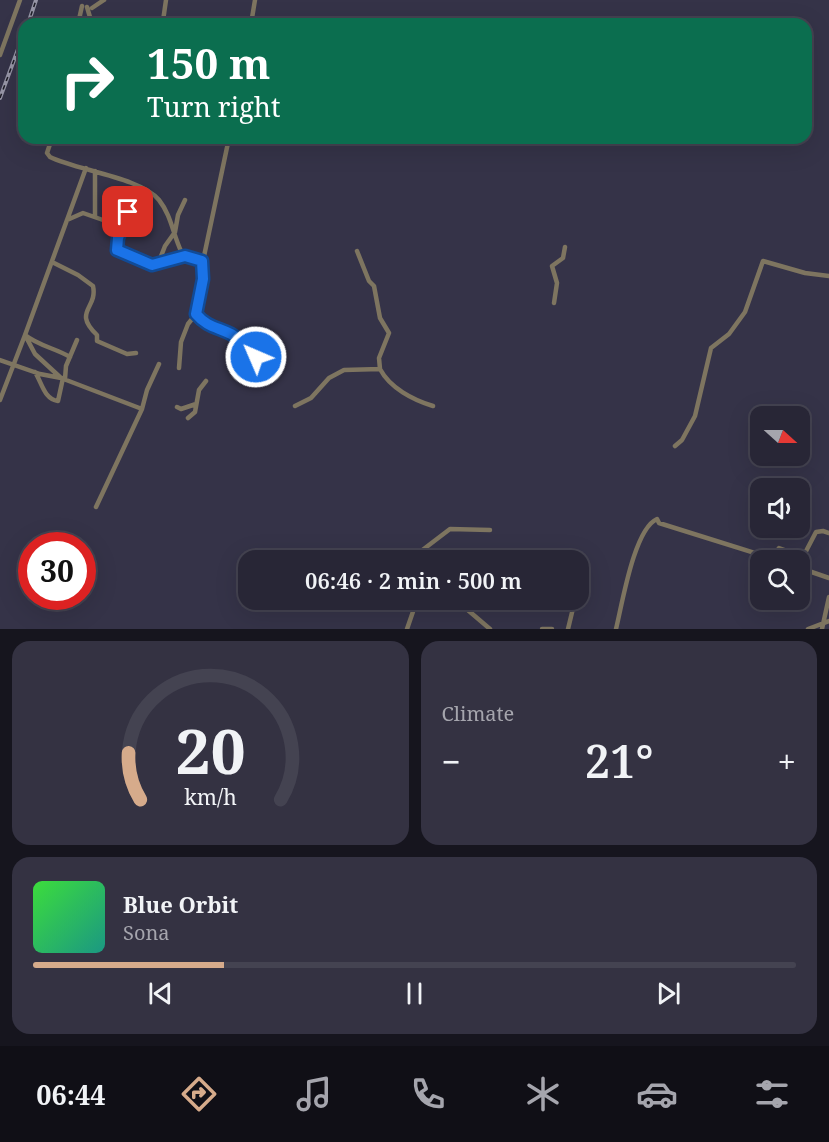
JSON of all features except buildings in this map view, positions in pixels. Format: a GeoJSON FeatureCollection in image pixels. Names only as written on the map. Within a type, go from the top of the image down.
{"type":"FeatureCollection","features":[{"type":"Feature","properties":{"kind":"street"},"geometry":{"type":"LineString","coordinates":[[0,55],[21,0]]}},
{"type":"Feature","properties":{"kind":"street"},"geometry":{"type":"LineString","coordinates":[[81,18],[87,7],[104,0]]}},
{"type":"Feature","properties":{"kind":"street"},"geometry":{"type":"LineString","coordinates":[[163,18],[166,0]]}},
{"type":"Feature","properties":{"kind":"street"},"geometry":{"type":"LineString","coordinates":[[252,18],[255,0]]}},
{"type":"Feature","properties":{"kind":"street"},"geometry":{"type":"LineString","coordinates":[[87,7],[90,18]]}},
{"type":"Feature","properties":{"kind":"street"},"geometry":{"type":"LineString","coordinates":[[50,144],[47,153],[49,156],[147,189],[159,199],[175,232],[178,245],[185,256]]}},
{"type":"Feature","properties":{"kind":"street"},"geometry":{"type":"LineString","coordinates":[[179,368],[181,342],[188,324],[196,314],[203,279],[202,261],[228,144]]}},
{"type":"Feature","properties":{"kind":"street"},"geometry":{"type":"LineString","coordinates":[[0,400],[86,168]]}},
{"type":"Feature","properties":{"kind":"street"},"geometry":{"type":"LineString","coordinates":[[95,216],[96,171]]}},
{"type":"Feature","properties":{"kind":"street"},"geometry":{"type":"LineString","coordinates":[[138,187],[116,246],[117,250],[152,265],[185,256],[202,261]]}},
{"type":"Feature","properties":{"kind":"street"},"geometry":{"type":"LineString","coordinates":[[158,264],[165,246],[175,232],[178,215],[185,200]]}},
{"type":"Feature","properties":{"kind":"street"},"geometry":{"type":"LineString","coordinates":[[67,220],[83,213],[123,227]]}},
{"type":"Feature","properties":{"kind":"street"},"geometry":{"type":"LineString","coordinates":[[554,303],[557,283],[552,266],[563,258],[565,247]]}},
{"type":"Feature","properties":{"kind":"street"},"geometry":{"type":"LineString","coordinates":[[357,251],[369,281],[374,286],[380,318],[389,333],[379,358],[380,369],[386,380],[397,388],[433,406]]}},
{"type":"Feature","properties":{"kind":"street"},"geometry":{"type":"LineString","coordinates":[[675,446],[682,440],[695,416],[711,348],[729,334],[745,312],[763,261],[806,273],[829,276]]}},
{"type":"Feature","properties":{"kind":"street"},"geometry":{"type":"LineString","coordinates":[[52,262],[78,275],[93,286],[94,291],[85,320],[97,336],[97,341],[127,354],[136,352]]}},
{"type":"Feature","properties":{"kind":"street"},"geometry":{"type":"LineString","coordinates":[[196,314],[209,326],[232,334],[243,346],[251,349],[263,372]]}},
{"type":"Feature","properties":{"kind":"street"},"geometry":{"type":"LineString","coordinates":[[25,335],[35,343],[58,350],[70,357]]}},
{"type":"Feature","properties":{"kind":"street"},"geometry":{"type":"LineString","coordinates":[[25,335],[35,354],[63,378]]}},
{"type":"Feature","properties":{"kind":"street"},"geometry":{"type":"LineString","coordinates":[[35,372],[47,397],[58,401],[66,366],[77,340]]}},
{"type":"Feature","properties":{"kind":"street"},"geometry":{"type":"LineString","coordinates":[[0,360],[35,372],[63,378],[142,410]]}},
{"type":"Feature","properties":{"kind":"street"},"geometry":{"type":"LineString","coordinates":[[96,507],[142,410],[147,390],[159,364]]}},
{"type":"Feature","properties":{"kind":"street"},"geometry":{"type":"LineString","coordinates":[[295,406],[311,398],[329,378],[344,370],[380,369]]}},
{"type":"Feature","properties":{"kind":"street"},"geometry":{"type":"LineString","coordinates":[[188,418],[195,412],[199,390],[206,381]]}},
{"type":"Feature","properties":{"kind":"street"},"geometry":{"type":"LineString","coordinates":[[177,407],[181,409],[196,404]]}},
{"type":"Feature","properties":{"kind":"street"},"geometry":{"type":"LineString","coordinates":[[616,629],[632,564],[646,526],[657,519],[659,523],[750,552]]}},
{"type":"Feature","properties":{"kind":"street"},"geometry":{"type":"LineString","coordinates":[[422,550],[450,529],[490,530]]}},
{"type":"Feature","properties":{"kind":"street"},"geometry":{"type":"LineString","coordinates":[[807,550],[816,532],[829,533]]}},
{"type":"Feature","properties":{"kind":"street"},"geometry":{"type":"LineString","coordinates":[[810,571],[829,578]]}},
{"type":"Feature","properties":{"kind":"street"},"geometry":{"type":"LineString","coordinates":[[822,629],[826,622],[829,597]]}},
{"type":"Feature","properties":{"kind":"street"},"geometry":{"type":"LineString","coordinates":[[407,629],[414,610]]}},
{"type":"Feature","properties":{"kind":"street"},"geometry":{"type":"LineString","coordinates":[[468,610],[490,629]]}},
{"type":"Feature","properties":{"kind":"street"},"geometry":{"type":"LineString","coordinates":[[568,629],[573,610]]}},
{"type":"Feature","properties":{"kind":"street"},"geometry":{"type":"LineString","coordinates":[[808,629],[826,622]]}},
{"type":"Feature","properties":{"kind":"street"},"geometry":{"type":"LineString","coordinates":[[542,629],[552,629]]}},
{"type":"Feature","properties":{"kind":"railway"},"geometry":{"type":"LineString","coordinates":[[30,18],[36,0]]}},
{"type":"Feature","properties":{"kind":"railway"},"geometry":{"type":"LineString","coordinates":[[0,98],[18,49]]}},
{"type":"Feature","properties":{"kind":"route"},"geometry":{"type":"LineString","coordinates":[[128,212],[118,238],[117,250],[152,265],[185,256],[202,261],[203,279],[196,314],[209,326],[232,334],[243,346],[251,349],[256,357]]}}]}
